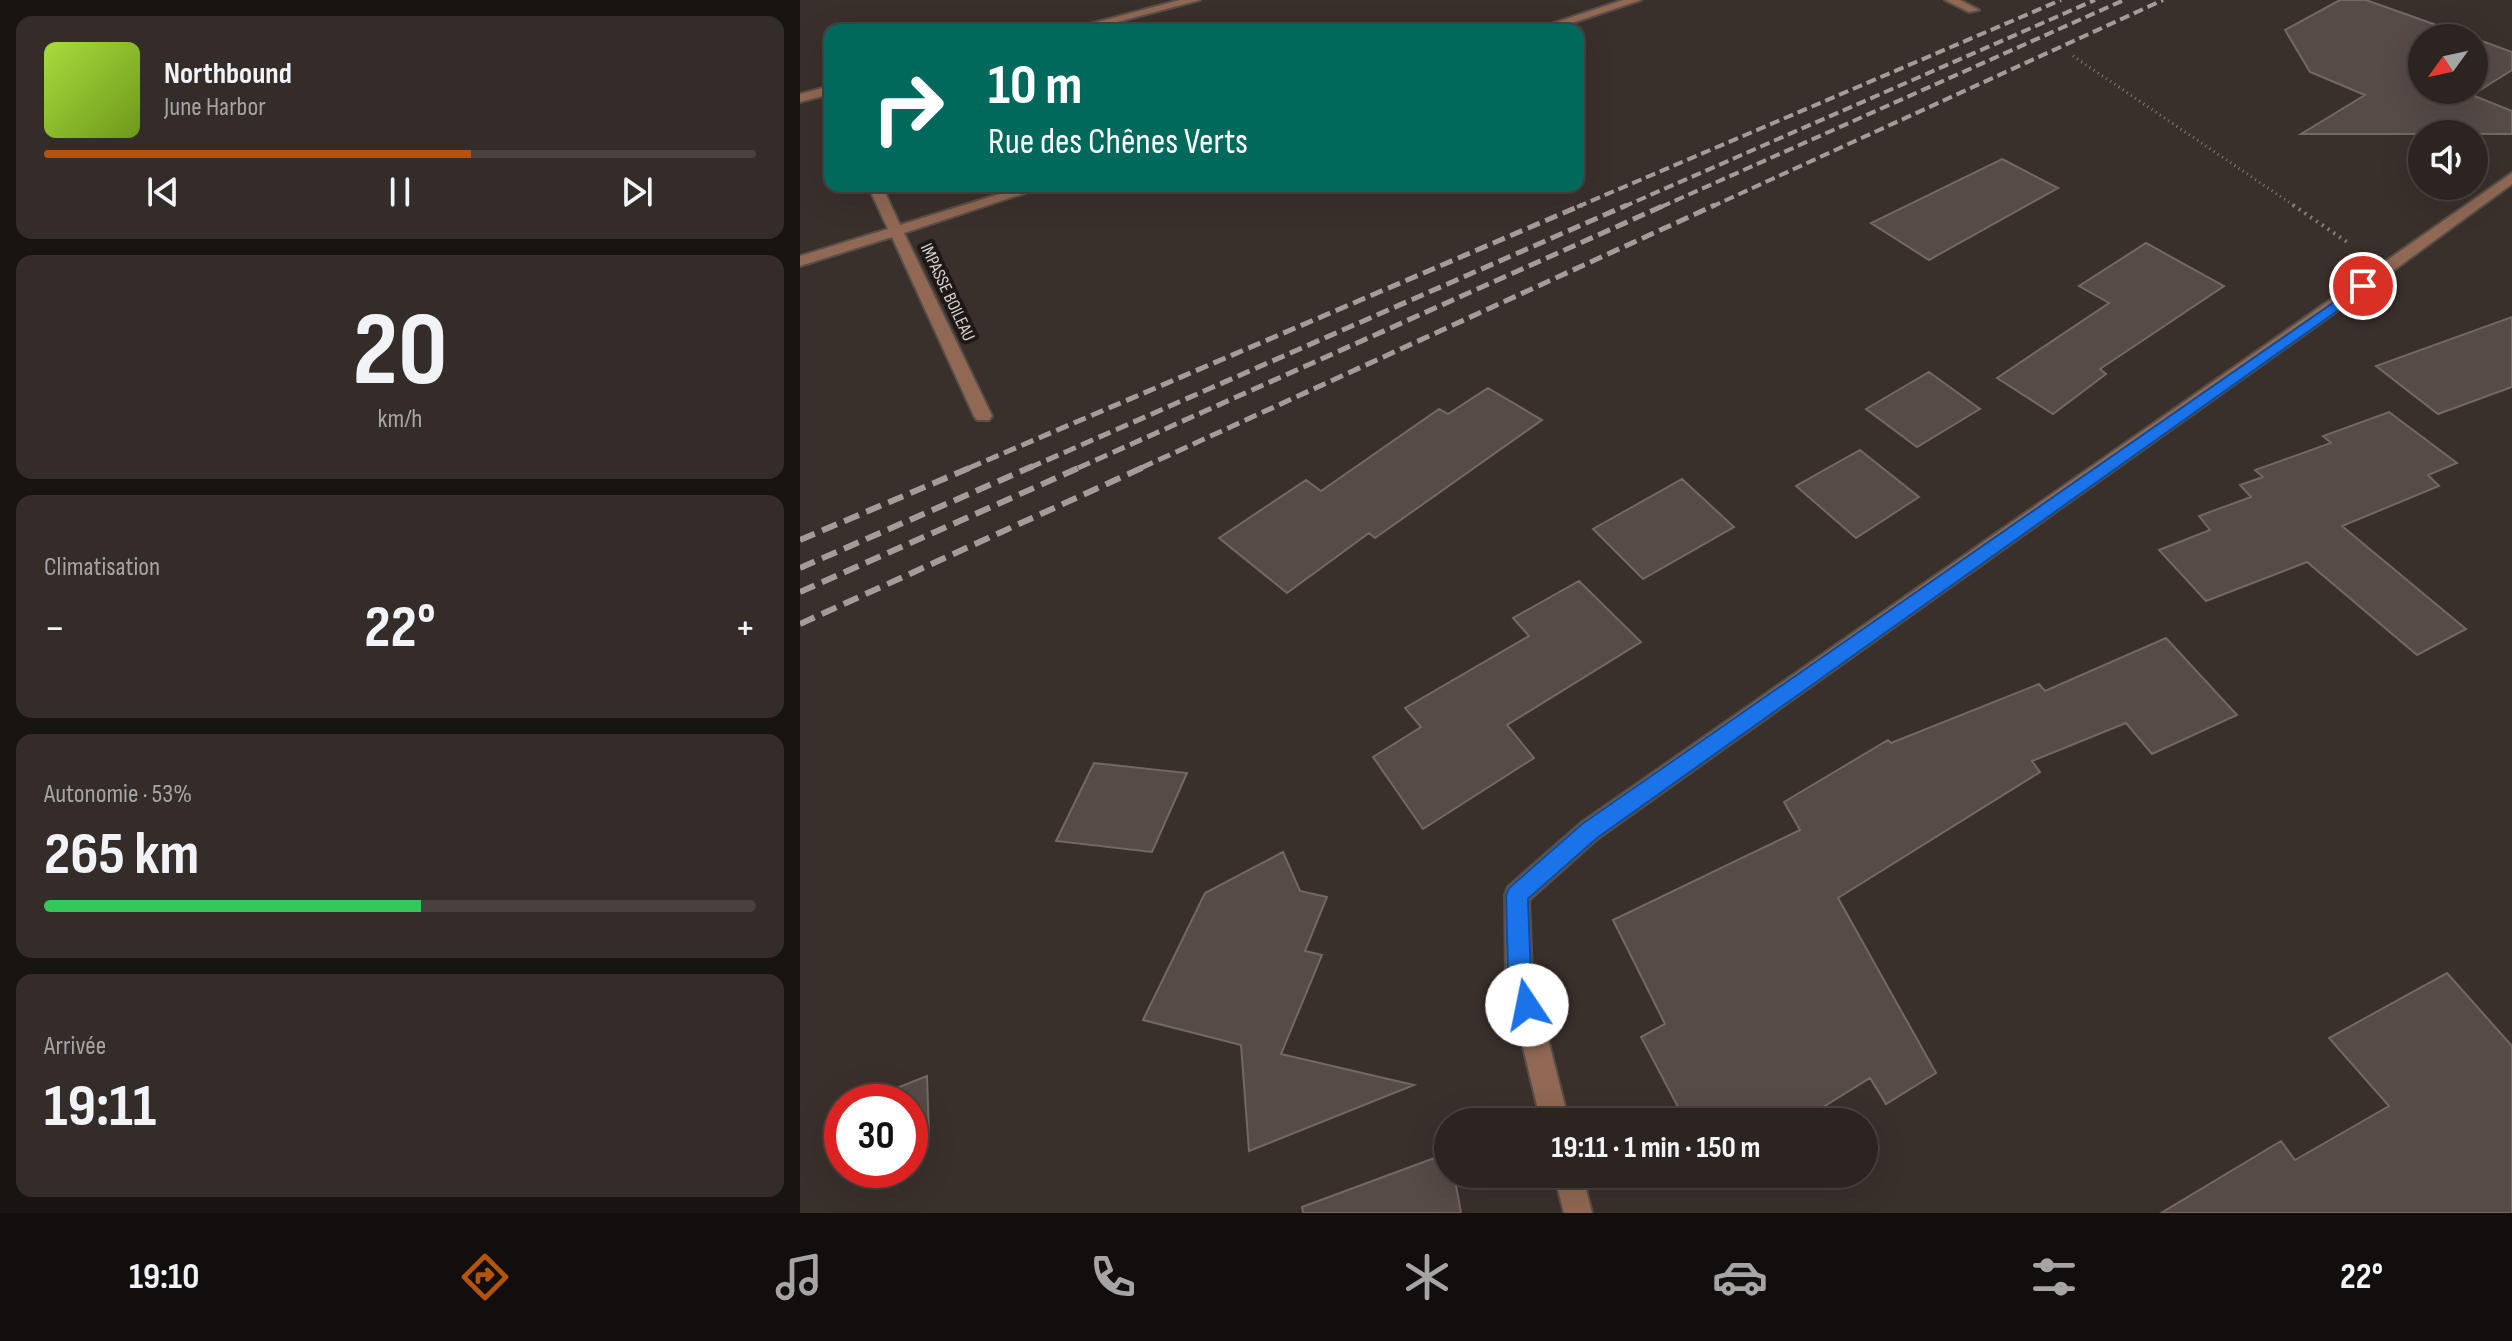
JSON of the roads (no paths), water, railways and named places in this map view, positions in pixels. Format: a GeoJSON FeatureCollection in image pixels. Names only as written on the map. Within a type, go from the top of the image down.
{"type":"FeatureCollection","features":[{"type":"Feature","properties":{"kind":"street"},"geometry":{"type":"LineString","coordinates":[[1096,24],[1194,0]]}},
{"type":"Feature","properties":{"kind":"street"},"geometry":{"type":"LineString","coordinates":[[1558,24],[1635,0]]}},
{"type":"Feature","properties":{"kind":"street"},"geometry":{"type":"LineString","coordinates":[[1951,0],[1973,10]]}},
{"type":"Feature","properties":{"kind":"street"},"geometry":{"type":"LineString","coordinates":[[800,98],[824,95]]}},
{"type":"Feature","properties":{"kind":"street"},"geometry":{"type":"LineString","coordinates":[[1552,1108],[1519,976],[1517,895],[1589,831],[2387,269],[2512,177]]}},
{"type":"Feature","properties":{"kind":"street","name":"IMPASSE BOILEAU"},"geometry":{"type":"LineString","coordinates":[[878,192],[983,416]]}},
{"type":"Feature","properties":{"kind":"street"},"geometry":{"type":"LineString","coordinates":[[800,261],[1020,192]]}},
{"type":"Feature","properties":{"kind":"street"},"geometry":{"type":"LineString","coordinates":[[1572,1188],[1578,1213]]}},
{"type":"Feature","properties":{"kind":"railway"},"geometry":{"type":"LineString","coordinates":[[1577,207],[2061,0]]}},
{"type":"Feature","properties":{"kind":"railway"},"geometry":{"type":"LineString","coordinates":[[1623,207],[2095,0]]}},
{"type":"Feature","properties":{"kind":"railway"},"geometry":{"type":"LineString","coordinates":[[1661,207],[2124,0]]}},
{"type":"Feature","properties":{"kind":"railway"},"geometry":{"type":"LineString","coordinates":[[1711,207],[2163,0]]}},
{"type":"Feature","properties":{"kind":"railway"},"geometry":{"type":"LineString","coordinates":[[969,468],[1582,205]]}},
{"type":"Feature","properties":{"kind":"railway"},"geometry":{"type":"LineString","coordinates":[[1029,468],[1627,205]]}},
{"type":"Feature","properties":{"kind":"railway"},"geometry":{"type":"LineString","coordinates":[[1078,468],[1665,205]]}},
{"type":"Feature","properties":{"kind":"railway"},"geometry":{"type":"LineString","coordinates":[[1141,468],[1715,205]]}},
{"type":"Feature","properties":{"kind":"railway"},"geometry":{"type":"LineString","coordinates":[[800,540],[974,466]]}},
{"type":"Feature","properties":{"kind":"railway"},"geometry":{"type":"LineString","coordinates":[[800,568],[1033,466]]}},
{"type":"Feature","properties":{"kind":"railway"},"geometry":{"type":"LineString","coordinates":[[800,592],[1083,466]]}},
{"type":"Feature","properties":{"kind":"railway"},"geometry":{"type":"LineString","coordinates":[[800,624],[1146,466]]}}]}
